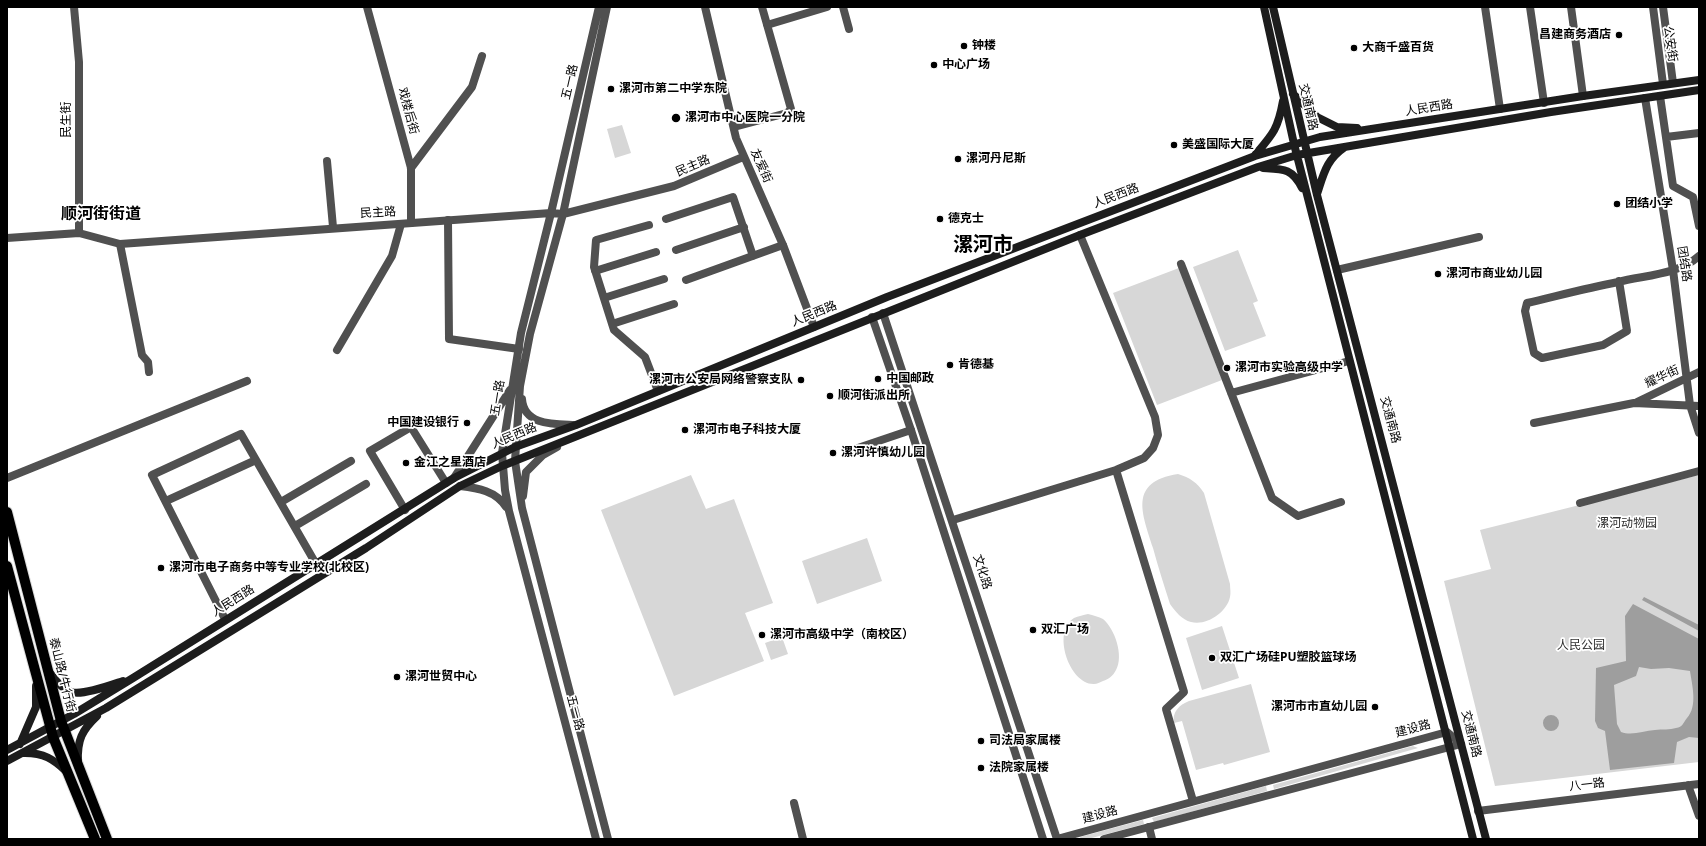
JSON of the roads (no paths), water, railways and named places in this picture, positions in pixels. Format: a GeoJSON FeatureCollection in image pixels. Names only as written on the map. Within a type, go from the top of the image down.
{"type":"FeatureCollection","features":[{"type":"Feature","properties":{"kind":"main road","name":"交通南路"},"geometry":{"type":"LineString","coordinates":[[1264,7],[1294,144],[1349,361],[1447,732],[1473,839]]}},
{"type":"Feature","properties":{"kind":"main road","name":"交通南路"},"geometry":{"type":"LineString","coordinates":[[1273,7],[1306,152],[1486,839]]}},
{"type":"Feature","properties":{"kind":"main road","name":"人民西路"},"geometry":{"type":"LineString","coordinates":[[63,726],[133,678],[226,619],[405,510],[454,478],[502,453],[576,426],[894,295],[1255,156],[1304,141],[1583,96],[1699,80]]}},
{"type":"Feature","properties":{"kind":"main road","name":"人民西路"},"geometry":{"type":"LineString","coordinates":[[7,750],[106,708],[366,548],[460,486],[502,466],[1080,235],[1258,167],[1297,154],[1699,90]]}},
{"type":"Feature","properties":{"kind":"main road"},"geometry":{"type":"LineString","coordinates":[[1293,94],[1317,116],[1337,126],[1373,129]]}},
{"type":"Feature","properties":{"kind":"main road"},"geometry":{"type":"LineString","coordinates":[[1255,156],[1276,128],[1280,120],[1284,96]]}},
{"type":"Feature","properties":{"kind":"main road"},"geometry":{"type":"LineString","coordinates":[[1317,194],[1328,162],[1334,154],[1348,145]]}},
{"type":"Feature","properties":{"kind":"main road"},"geometry":{"type":"LineString","coordinates":[[1258,167],[1281,169],[1292,173],[1308,198]]}},
{"type":"Feature","properties":{"kind":"main road","name":"泰山路/牛行街"},"geometry":{"type":"LineString","coordinates":[[7,512],[63,726],[78,769],[107,839]]}},
{"type":"Feature","properties":{"kind":"main road","name":"泰山路/牛行街"},"geometry":{"type":"LineString","coordinates":[[7,566],[51,732],[95,839]]}},
{"type":"Feature","properties":{"kind":"main road"},"geometry":{"type":"LineString","coordinates":[[48,670],[56,681],[72,693],[83,692],[133,678]]}},
{"type":"Feature","properties":{"kind":"main road"},"geometry":{"type":"LineString","coordinates":[[20,744],[36,707],[35,676]]}},
{"type":"Feature","properties":{"kind":"main road"},"geometry":{"type":"LineString","coordinates":[[78,769],[79,746],[85,728],[106,708]]}},
{"type":"Feature","properties":{"kind":"main road","name":"人民西路"},"geometry":{"type":"LineString","coordinates":[[7,761],[23,753],[51,732]]}},
{"type":"Feature","properties":{"kind":"main road"},"geometry":{"type":"LineString","coordinates":[[23,753],[37,753],[45,755],[53,759],[67,772]]}},
{"type":"Feature","properties":{"kind":"street","name":"民生街"},"geometry":{"type":"LineString","coordinates":[[74,7],[79,62],[79,233]]}},
{"type":"Feature","properties":{"kind":"street","name":"戏楼后街"},"geometry":{"type":"LineString","coordinates":[[367,7],[411,168],[411,223]]}},
{"type":"Feature","properties":{"kind":"street","name":"五一路"},"geometry":{"type":"LineString","coordinates":[[596,839],[509,511],[504,490],[502,453],[521,333],[551,213],[599,7]]}},
{"type":"Feature","properties":{"kind":"street","name":"五一路"},"geometry":{"type":"LineString","coordinates":[[607,7],[562,214],[530,334],[520,386],[515,461],[522,508],[608,839]]}},
{"type":"Feature","properties":{"kind":"street","name":"友爱街"},"geometry":{"type":"LineString","coordinates":[[705,7],[734,127],[744,157],[783,245],[814,327]]}},
{"type":"Feature","properties":{"kind":"street"},"geometry":{"type":"LineString","coordinates":[[734,127],[787,113],[791,109],[762,7]]}},
{"type":"Feature","properties":{"kind":"street"},"geometry":{"type":"LineString","coordinates":[[767,25],[827,7]]}},
{"type":"Feature","properties":{"kind":"street"},"geometry":{"type":"LineString","coordinates":[[843,7],[849,29]]}},
{"type":"Feature","properties":{"kind":"street"},"geometry":{"type":"LineString","coordinates":[[1485,7],[1500,109]]}},
{"type":"Feature","properties":{"kind":"street"},"geometry":{"type":"LineString","coordinates":[[1530,7],[1544,103]]}},
{"type":"Feature","properties":{"kind":"street"},"geometry":{"type":"LineString","coordinates":[[1571,7],[1583,96]]}},
{"type":"Feature","properties":{"kind":"street","name":"公安街"},"geometry":{"type":"LineString","coordinates":[[1652,7],[1663,84]]}},
{"type":"Feature","properties":{"kind":"street"},"geometry":{"type":"LineString","coordinates":[[1663,7],[1673,83]]}},
{"type":"Feature","properties":{"kind":"street"},"geometry":{"type":"LineString","coordinates":[[411,168],[472,87],[482,56]]}},
{"type":"Feature","properties":{"kind":"street"},"geometry":{"type":"LineString","coordinates":[[1660,96],[1673,186],[1693,197],[1699,226]]}},
{"type":"Feature","properties":{"kind":"street","name":"团结路"},"geometry":{"type":"LineString","coordinates":[[1645,98],[1673,270],[1688,378],[1690,405],[1699,433]]}},
{"type":"Feature","properties":{"kind":"street"},"geometry":{"type":"LineString","coordinates":[[1666,137],[1699,133]]}},
{"type":"Feature","properties":{"kind":"street","name":"民主路"},"geometry":{"type":"LineString","coordinates":[[7,238],[79,233],[120,244],[333,227],[401,224],[551,213],[562,214],[674,186],[744,157]]}},
{"type":"Feature","properties":{"kind":"street"},"geometry":{"type":"LineString","coordinates":[[327,161],[333,227]]}},
{"type":"Feature","properties":{"kind":"street"},"geometry":{"type":"LineString","coordinates":[[666,219],[733,197],[753,256]]}},
{"type":"Feature","properties":{"kind":"street"},"geometry":{"type":"LineString","coordinates":[[448,220],[449,339],[519,349]]}},
{"type":"Feature","properties":{"kind":"street"},"geometry":{"type":"LineString","coordinates":[[337,350],[392,256],[401,224]]}},
{"type":"Feature","properties":{"kind":"street"},"geometry":{"type":"LineString","coordinates":[[649,225],[596,240],[595,271],[614,330],[645,358],[658,391]]}},
{"type":"Feature","properties":{"kind":"street"},"geometry":{"type":"LineString","coordinates":[[676,250],[744,227]]}},
{"type":"Feature","properties":{"kind":"street"},"geometry":{"type":"LineString","coordinates":[[953,520],[1116,470],[1144,458],[1153,448],[1158,435],[1157,425],[1080,235]]}},
{"type":"Feature","properties":{"kind":"street"},"geometry":{"type":"LineString","coordinates":[[1338,270],[1479,237]]}},
{"type":"Feature","properties":{"kind":"street"},"geometry":{"type":"LineString","coordinates":[[120,244],[142,355],[148,362],[149,372]]}},
{"type":"Feature","properties":{"kind":"street"},"geometry":{"type":"LineString","coordinates":[[686,280],[783,245]]}},
{"type":"Feature","properties":{"kind":"street"},"geometry":{"type":"LineString","coordinates":[[595,271],[656,252]]}},
{"type":"Feature","properties":{"kind":"street"},"geometry":{"type":"LineString","coordinates":[[1619,281],[1627,331],[1603,345],[1542,358],[1534,353],[1525,311],[1527,303],[1619,281],[1673,270],[1690,264],[1699,256]]}},
{"type":"Feature","properties":{"kind":"street"},"geometry":{"type":"LineString","coordinates":[[1181,264],[1272,498],[1298,516],[1341,502]]}},
{"type":"Feature","properties":{"kind":"street"},"geometry":{"type":"LineString","coordinates":[[604,298],[664,278]]}},
{"type":"Feature","properties":{"kind":"street"},"geometry":{"type":"LineString","coordinates":[[612,324],[674,304]]}},
{"type":"Feature","properties":{"kind":"street","name":"文化路"},"geometry":{"type":"LineString","coordinates":[[883,313],[953,520],[1057,839]]}},
{"type":"Feature","properties":{"kind":"street","name":"文化路"},"geometry":{"type":"LineString","coordinates":[[872,317],[911,430],[1043,839]]}},
{"type":"Feature","properties":{"kind":"street"},"geometry":{"type":"LineString","coordinates":[[876,328],[887,324]]}},
{"type":"Feature","properties":{"kind":"street"},"geometry":{"type":"LineString","coordinates":[[1231,393],[1349,361]]}},
{"type":"Feature","properties":{"kind":"street","name":"耀华街"},"geometry":{"type":"LineString","coordinates":[[1634,403],[1699,372]]}},
{"type":"Feature","properties":{"kind":"street"},"geometry":{"type":"LineString","coordinates":[[7,478],[248,381]]}},
{"type":"Feature","properties":{"kind":"street"},"geometry":{"type":"LineString","coordinates":[[520,386],[522,403],[526,412],[532,418],[541,423],[576,426]]}},
{"type":"Feature","properties":{"kind":"street"},"geometry":{"type":"LineString","coordinates":[[454,478],[512,388]]}},
{"type":"Feature","properties":{"kind":"street"},"geometry":{"type":"LineString","coordinates":[[1534,423],[1634,403],[1699,406]]}},
{"type":"Feature","properties":{"kind":"street"},"geometry":{"type":"LineString","coordinates":[[405,510],[370,451],[411,427],[446,483]]}},
{"type":"Feature","properties":{"kind":"street"},"geometry":{"type":"LineString","coordinates":[[850,450],[911,430]]}},
{"type":"Feature","properties":{"kind":"street"},"geometry":{"type":"LineString","coordinates":[[226,619],[152,475],[241,434],[316,564]]}},
{"type":"Feature","properties":{"kind":"street"},"geometry":{"type":"LineString","coordinates":[[522,508],[526,472],[543,455],[570,440]]}},
{"type":"Feature","properties":{"kind":"street"},"geometry":{"type":"LineString","coordinates":[[166,501],[256,460]]}},
{"type":"Feature","properties":{"kind":"street"},"geometry":{"type":"LineString","coordinates":[[281,502],[351,461]]}},
{"type":"Feature","properties":{"kind":"street"},"geometry":{"type":"LineString","coordinates":[[1116,470],[1184,692],[1166,709],[1193,801]]}},
{"type":"Feature","properties":{"kind":"street"},"geometry":{"type":"LineString","coordinates":[[1580,503],[1699,471]]}},
{"type":"Feature","properties":{"kind":"street"},"geometry":{"type":"LineString","coordinates":[[295,526],[366,484]]}},
{"type":"Feature","properties":{"kind":"street"},"geometry":{"type":"LineString","coordinates":[[460,486],[478,488],[486,491],[501,499],[509,511]]}},
{"type":"Feature","properties":{"kind":"street","name":"建设路"},"geometry":{"type":"LineString","coordinates":[[1057,839],[1447,732],[1461,744]]}},
{"type":"Feature","properties":{"kind":"street","name":"建设路"},"geometry":{"type":"LineString","coordinates":[[1104,839],[1461,744]]}},
{"type":"Feature","properties":{"kind":"street"},"geometry":{"type":"LineString","coordinates":[[1268,781],[1272,795]]}},
{"type":"Feature","properties":{"kind":"street","name":"八一路"},"geometry":{"type":"LineString","coordinates":[[1478,811],[1699,784]]}},
{"type":"Feature","properties":{"kind":"street"},"geometry":{"type":"LineString","coordinates":[[1688,785],[1699,816]]}},
{"type":"Feature","properties":{"kind":"street"},"geometry":{"type":"LineString","coordinates":[[794,803],[803,839]]}},
{"type":"Feature","properties":{"kind":"street"},"geometry":{"type":"LineString","coordinates":[[1145,815],[1152,839]]}},
{"type":"Feature","properties":{"kind":"place","name":"昌建商务酒店"},"geometry":{"type":"Point","coordinates":[1619,35]}},
{"type":"Feature","properties":{"kind":"place","name":"钟楼"},"geometry":{"type":"Point","coordinates":[964,46]}},
{"type":"Feature","properties":{"kind":"place","name":"大商千盛百货"},"geometry":{"type":"Point","coordinates":[1354,48]}},
{"type":"Feature","properties":{"kind":"place","name":"中心广场"},"geometry":{"type":"Point","coordinates":[934,65]}},
{"type":"Feature","properties":{"kind":"place","name":"漯河市第二中学东院"},"geometry":{"type":"Point","coordinates":[611,89]}},
{"type":"Feature","properties":{"kind":"place","name":"漯河市中心医院一分院"},"geometry":{"type":"Point","coordinates":[676,118]}},
{"type":"Feature","properties":{"kind":"place","name":"美盛国际大厦"},"geometry":{"type":"Point","coordinates":[1174,145]}},
{"type":"Feature","properties":{"kind":"place","name":"漯河丹尼斯"},"geometry":{"type":"Point","coordinates":[958,159]}},
{"type":"Feature","properties":{"kind":"place","name":"团结小学"},"geometry":{"type":"Point","coordinates":[1617,204]}},
{"type":"Feature","properties":{"kind":"place","name":"德克士"},"geometry":{"type":"Point","coordinates":[940,219]}},
{"type":"Feature","properties":{"kind":"place","name":"漯河市商业幼儿园"},"geometry":{"type":"Point","coordinates":[1438,274]}},
{"type":"Feature","properties":{"kind":"place","name":"肯德基"},"geometry":{"type":"Point","coordinates":[950,365]}},
{"type":"Feature","properties":{"kind":"place","name":"漯河市实验高级中学"},"geometry":{"type":"Point","coordinates":[1227,368]}},
{"type":"Feature","properties":{"kind":"place","name":"中国邮政"},"geometry":{"type":"Point","coordinates":[878,379]}},
{"type":"Feature","properties":{"kind":"place","name":"漯河市公安局网络警察支队"},"geometry":{"type":"Point","coordinates":[801,380]}},
{"type":"Feature","properties":{"kind":"place","name":"顺河街派出所"},"geometry":{"type":"Point","coordinates":[830,396]}},
{"type":"Feature","properties":{"kind":"place","name":"中国建设银行"},"geometry":{"type":"Point","coordinates":[467,423]}},
{"type":"Feature","properties":{"kind":"place","name":"漯河市电子科技大厦"},"geometry":{"type":"Point","coordinates":[685,430]}},
{"type":"Feature","properties":{"kind":"place","name":"漯河许慎幼儿园"},"geometry":{"type":"Point","coordinates":[833,453]}},
{"type":"Feature","properties":{"kind":"place","name":"金江之星酒店"},"geometry":{"type":"Point","coordinates":[406,463]}},
{"type":"Feature","properties":{"kind":"place","name":"漯河市电子商务中等专业学校(北校区)"},"geometry":{"type":"Point","coordinates":[161,568]}},
{"type":"Feature","properties":{"kind":"place","name":"双汇广场"},"geometry":{"type":"Point","coordinates":[1033,630]}},
{"type":"Feature","properties":{"kind":"place","name":"漯河市高级中学（南校区）"},"geometry":{"type":"Point","coordinates":[762,635]}},
{"type":"Feature","properties":{"kind":"place","name":"双汇广场硅PU塑胶篮球场"},"geometry":{"type":"Point","coordinates":[1212,658]}},
{"type":"Feature","properties":{"kind":"place","name":"漯河世贸中心"},"geometry":{"type":"Point","coordinates":[397,677]}},
{"type":"Feature","properties":{"kind":"place","name":"漯河市市直幼儿园"},"geometry":{"type":"Point","coordinates":[1375,707]}},
{"type":"Feature","properties":{"kind":"place","name":"司法局家属楼"},"geometry":{"type":"Point","coordinates":[981,741]}},
{"type":"Feature","properties":{"kind":"place","name":"法院家属楼"},"geometry":{"type":"Point","coordinates":[981,768]}},
{"type":"Feature","properties":{"kind":"district","name":"顺河街街道"},"geometry":{"type":"Point","coordinates":[101,214]}},
{"type":"Feature","properties":{"kind":"district","name":"漯河市"},"geometry":{"type":"Point","coordinates":[983,245]}},
{"type":"Feature","properties":{"kind":"park label","name":"漯河动物园"},"geometry":{"type":"Point","coordinates":[1627,524]}},
{"type":"Feature","properties":{"kind":"park label","name":"人民公园"},"geometry":{"type":"Point","coordinates":[1581,646]}}]}
